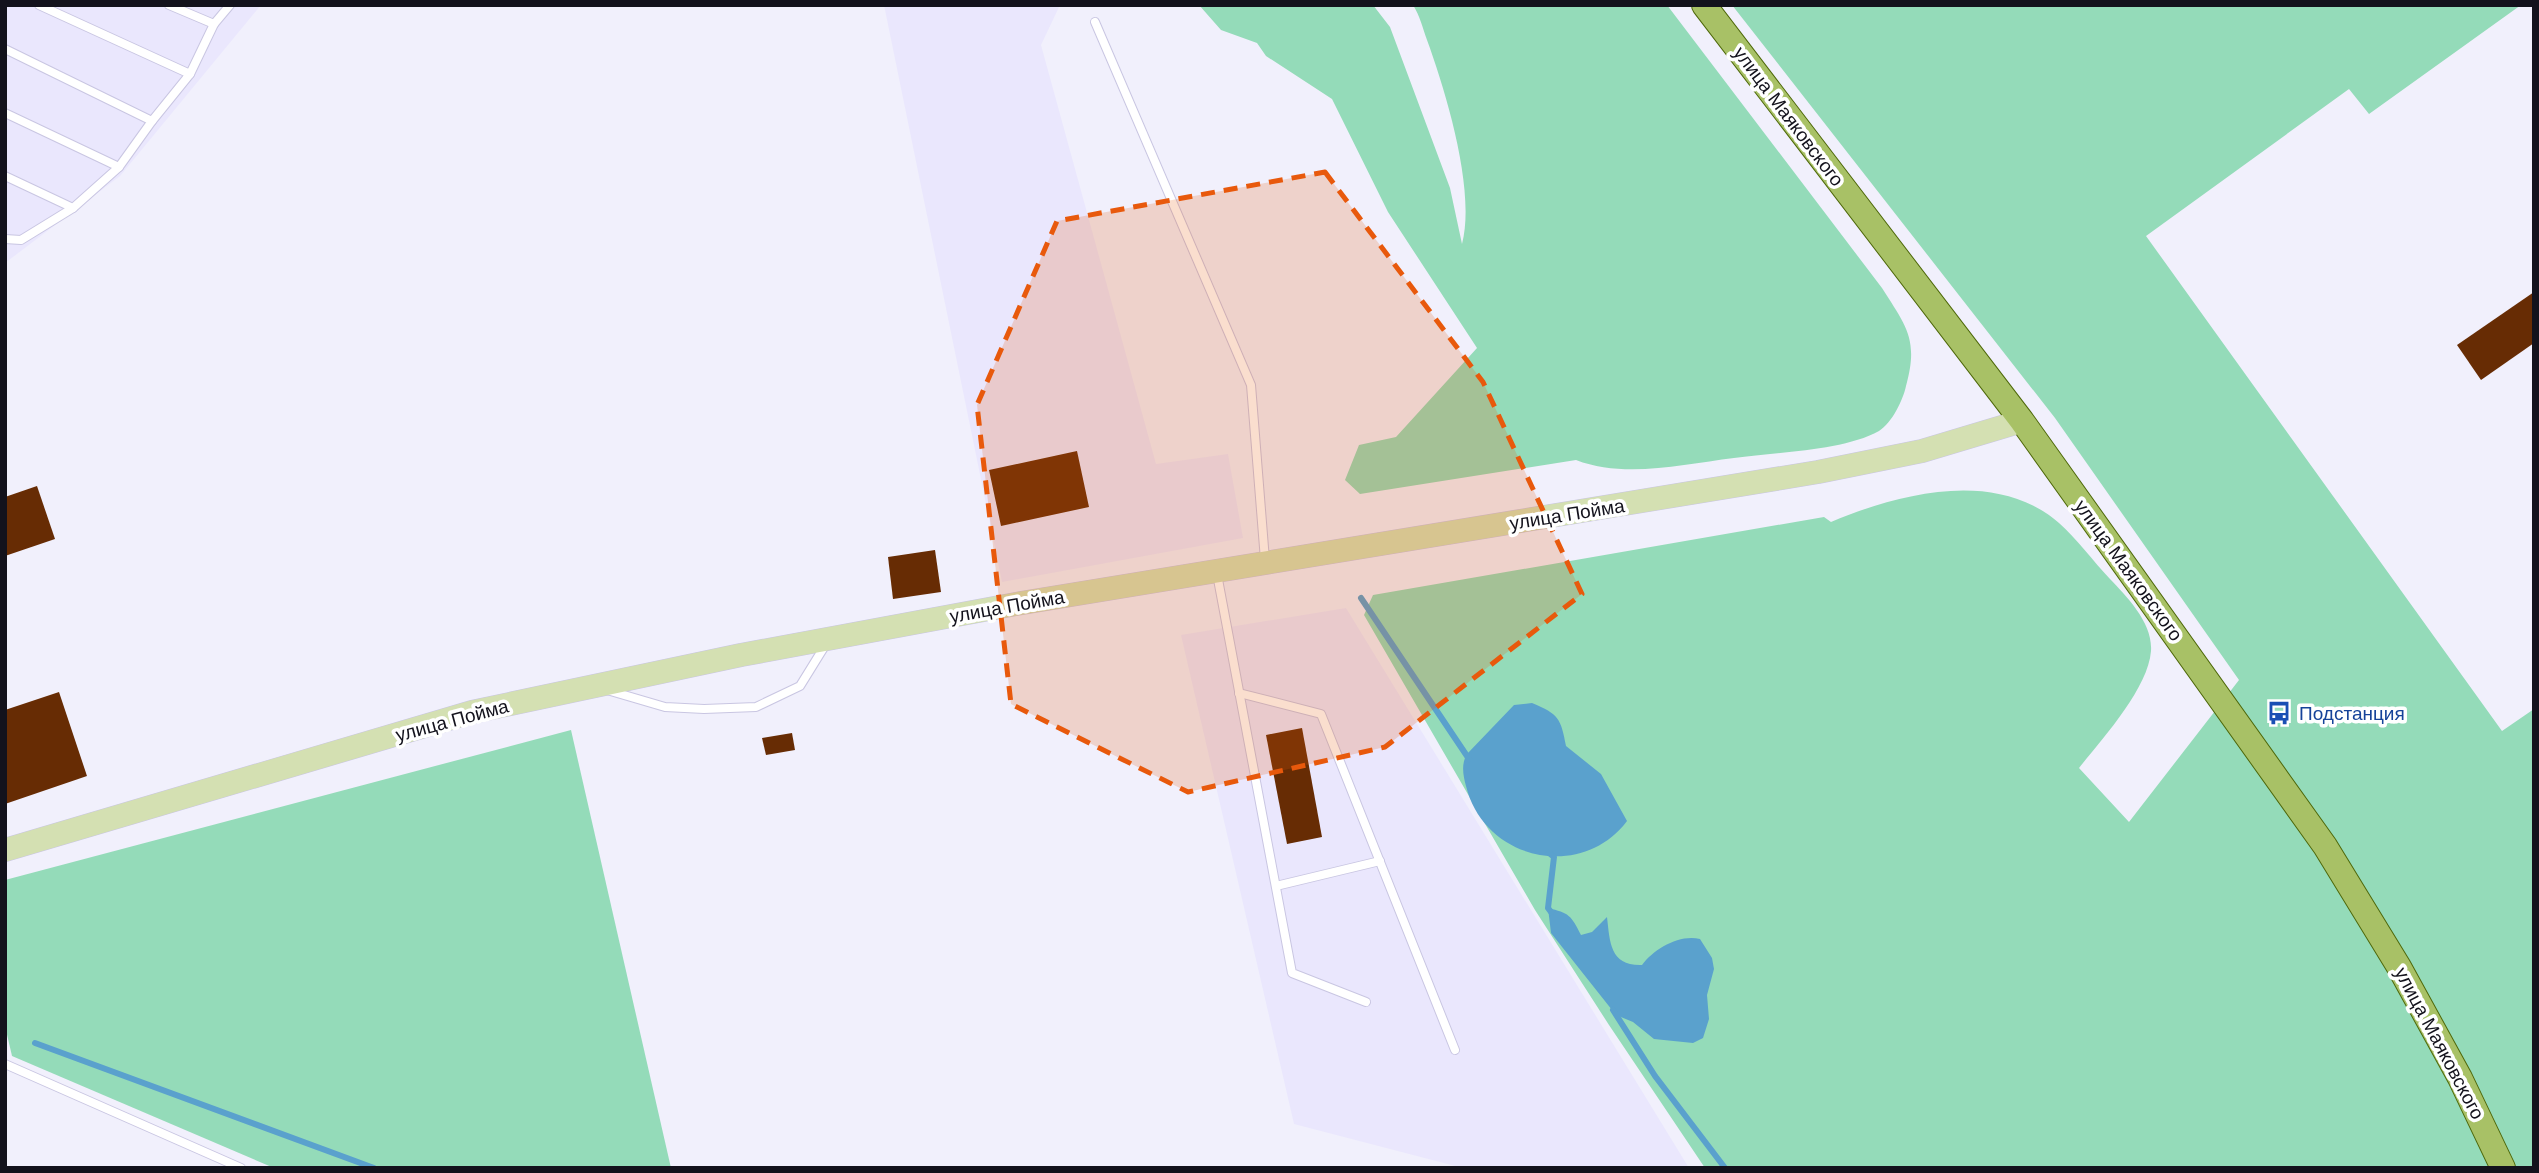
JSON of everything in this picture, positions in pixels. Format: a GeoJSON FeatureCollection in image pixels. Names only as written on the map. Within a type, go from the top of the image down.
{"type":"FeatureCollection","features":[{"type":"Feature","properties":{"kind":"main road","name":"улица Маяковского"},"geometry":{"type":"LineString","coordinates":[[1704,5],[2022,421],[2325,846],[2399,967],[2460,1078],[2503,1168]]}},
{"type":"Feature","properties":{"kind":"main road","name":"улица Пойма"},"geometry":{"type":"LineString","coordinates":[[5,850],[472,712],[830,638],[1016,604],[1818,472],[1922,451],[2022,421]]}},
{"type":"Feature","properties":{"kind":"lane"},"geometry":{"type":"LineString","coordinates":[[39,5],[190,74]]}},
{"type":"Feature","properties":{"kind":"lane"},"geometry":{"type":"LineString","coordinates":[[169,5],[214,24]]}},
{"type":"Feature","properties":{"kind":"lane"},"geometry":{"type":"LineString","coordinates":[[5,239],[21,240],[74,208],[119,167],[190,74],[214,24],[230,5]]}},
{"type":"Feature","properties":{"kind":"lane"},"geometry":{"type":"LineString","coordinates":[[1095,22],[1251,385],[1265,563]]}},
{"type":"Feature","properties":{"kind":"lane"},"geometry":{"type":"LineString","coordinates":[[5,49],[152,121]]}},
{"type":"Feature","properties":{"kind":"lane"},"geometry":{"type":"LineString","coordinates":[[5,113],[119,167]]}},
{"type":"Feature","properties":{"kind":"lane"},"geometry":{"type":"LineString","coordinates":[[5,176],[74,208]]}},
{"type":"Feature","properties":{"kind":"lane"},"geometry":{"type":"LineString","coordinates":[[1216,571],[1292,972],[1366,1002]]}},
{"type":"Feature","properties":{"kind":"lane"},"geometry":{"type":"LineString","coordinates":[[595,686],[665,707],[704,709],[755,706],[800,686],[830,638]]}},
{"type":"Feature","properties":{"kind":"lane"},"geometry":{"type":"LineString","coordinates":[[1239,692],[1321,714],[1455,1050]]}},
{"type":"Feature","properties":{"kind":"lane"},"geometry":{"type":"LineString","coordinates":[[1276,886],[1380,861]]}},
{"type":"Feature","properties":{"kind":"lane"},"geometry":{"type":"LineString","coordinates":[[5,1064],[241,1168]]}},
{"type":"Feature","properties":{"kind":"highlighted area"},"geometry":{"type":"Polygon","coordinates":[[[1325,172],[1483,382],[1582,594],[1385,747],[1188,792],[1011,704],[977,405],[1057,221],[1325,172]]]}},
{"type":"Feature","properties":{"kind":"shaded area"},"geometry":{"type":"Polygon","coordinates":[[[5,5],[261,5],[120,176],[5,263],[5,5]]]}},
{"type":"Feature","properties":{"kind":"shaded area"},"geometry":{"type":"Polygon","coordinates":[[[884,5],[1060,5],[1041,45],[1156,464],[1228,454],[1243,538],[1002,582],[884,5]]]}},
{"type":"Feature","properties":{"kind":"shaded area"},"geometry":{"type":"Polygon","coordinates":[[[1346,608],[1689,1168],[1463,1168],[1294,1124],[1181,635],[1346,608]]]}},
{"type":"Feature","properties":{"kind":"green space"},"geometry":{"type":"Polygon","coordinates":[[[1199,5],[1373,5],[1390,27],[1450,188],[1462,244],[1465,197],[1457,142],[1435,62],[1413,5],[1667,5],[1882,288],[1904,323],[1910,344],[1910,370],[1905,392],[1896,411],[1879,431],[1864,438],[1809,450],[1634,469],[1614,469],[1576,460],[1360,494],[1345,480],[1359,445],[1396,437],[1477,348],[1388,212],[1332,99],[1266,56],[1257,43],[1221,30],[1199,5]]]}},
{"type":"Feature","properties":{"kind":"green space"},"geometry":{"type":"Polygon","coordinates":[[[1732,5],[2521,5],[2369,114],[2349,89],[2146,236],[2502,731],[2534,709],[2534,1168],[1705,1168],[1535,910],[1364,615],[1373,595],[1824,517],[1831,522],[1858,511],[1917,495],[1977,491],[2006,496],[2034,506],[2059,523],[2124,594],[2138,611],[2148,630],[2151,651],[2142,681],[2122,713],[2079,768],[2129,822],[2239,680],[2055,418],[1732,5]]]}},
{"type":"Feature","properties":{"kind":"green space"},"geometry":{"type":"Polygon","coordinates":[[[571,730],[671,1168],[274,1168],[12,1056],[5,1026],[5,880],[571,730]]]}},
{"type":"Feature","properties":{"kind":"water"},"geometry":{"type":"Polygon","coordinates":[[[1532,703],[1557,718],[1566,746],[1601,774],[1627,821],[1608,840],[1585,852],[1561,856],[1536,854],[1513,846],[1492,831],[1476,811],[1466,786],[1463,770],[1467,754],[1514,705],[1532,703]]]}},
{"type":"Feature","properties":{"kind":"water"},"geometry":{"type":"Polygon","coordinates":[[[1548,908],[1569,916],[1581,935],[1592,932],[1607,917],[1614,951],[1623,962],[1631,964],[1642,965],[1660,948],[1676,941],[1700,939],[1712,958],[1714,969],[1707,995],[1709,1019],[1703,1038],[1693,1043],[1654,1039],[1633,1022],[1616,1015],[1551,933],[1548,908]]]}},
{"type":"Feature","properties":{"kind":"building"},"geometry":{"type":"Polygon","coordinates":[[[2534,292],[2534,343],[2481,380],[2457,345],[2534,292]]]}},
{"type":"Feature","properties":{"kind":"building"},"geometry":{"type":"Polygon","coordinates":[[[1077,451],[1089,507],[1001,526],[989,470],[1077,451]]]}},
{"type":"Feature","properties":{"kind":"building"},"geometry":{"type":"Polygon","coordinates":[[[37,486],[55,539],[5,556],[5,497],[37,486]]]}},
{"type":"Feature","properties":{"kind":"building"},"geometry":{"type":"Polygon","coordinates":[[[935,550],[941,592],[893,599],[888,557],[935,550]]]}},
{"type":"Feature","properties":{"kind":"building"},"geometry":{"type":"Polygon","coordinates":[[[59,692],[87,776],[5,804],[5,710],[59,692]]]}},
{"type":"Feature","properties":{"kind":"building"},"geometry":{"type":"Polygon","coordinates":[[[1302,728],[1322,837],[1287,844],[1266,735],[1302,728]]]}},
{"type":"Feature","properties":{"kind":"building"},"geometry":{"type":"Polygon","coordinates":[[[792,733],[795,750],[766,755],[762,738],[792,733]]]}},
{"type":"Feature","properties":{"kind":"waterway"},"geometry":{"type":"LineString","coordinates":[[1361,598],[1469,759]]}},
{"type":"Feature","properties":{"kind":"waterway"},"geometry":{"type":"LineString","coordinates":[[1549,853],[1554,857],[1548,908],[1551,912]]}},
{"type":"Feature","properties":{"kind":"waterway"},"geometry":{"type":"LineString","coordinates":[[1613,1010],[1655,1076],[1725,1168]]}},
{"type":"Feature","properties":{"kind":"waterway"},"geometry":{"type":"LineString","coordinates":[[35,1043],[374,1168]]}},
{"type":"Feature","properties":{"kind":"place","name":"Подстанция"},"geometry":{"type":"Point","coordinates":[2279,713]}}]}
